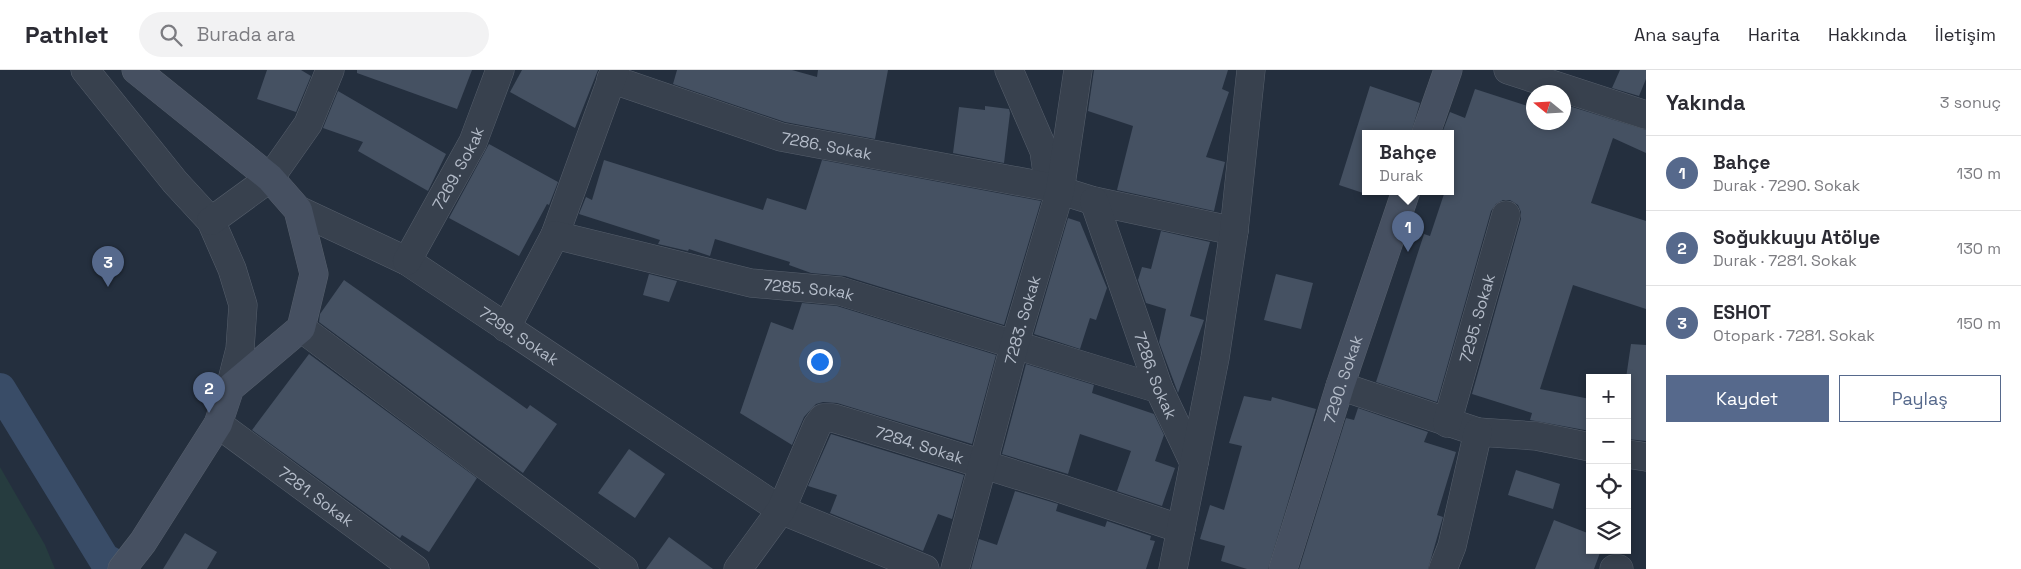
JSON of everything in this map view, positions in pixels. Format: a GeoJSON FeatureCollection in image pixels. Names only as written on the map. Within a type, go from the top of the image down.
{"type":"FeatureCollection","features":[{"type":"Feature","properties":{"kind":"street"},"geometry":{"type":"LineString","coordinates":[[85,70],[175,182],[212,221],[232,269],[243,305],[240,349],[218,424],[143,542],[122,569]]}},
{"type":"Feature","properties":{"kind":"street","name":"7299. Sokak"},"geometry":{"type":"LineString","coordinates":[[136,70],[270,178],[298,210],[407,261],[781,510],[925,569]]}},
{"type":"Feature","properties":{"kind":"street"},"geometry":{"type":"LineString","coordinates":[[212,221],[270,178],[308,124],[330,70]]}},
{"type":"Feature","properties":{"kind":"street","name":"7269. Sokak"},"geometry":{"type":"LineString","coordinates":[[407,261],[473,142],[500,70]]}},
{"type":"Feature","properties":{"kind":"street"},"geometry":{"type":"LineString","coordinates":[[1009,70],[1044,152],[1055,189]]}},
{"type":"Feature","properties":{"kind":"street","name":"7283. Sokak"},"geometry":{"type":"LineString","coordinates":[[955,569],[1055,189],[1078,70]]}},
{"type":"Feature","properties":{"kind":"street"},"geometry":{"type":"LineString","coordinates":[[1173,569],[1215,358],[1234,231],[1251,70]]}},
{"type":"Feature","properties":{"kind":"street"},"geometry":{"type":"LineString","coordinates":[[1427,130],[1448,70]]}},
{"type":"Feature","properties":{"kind":"street"},"geometry":{"type":"LineString","coordinates":[[1508,70],[1646,115]]}},
{"type":"Feature","properties":{"kind":"street"},"geometry":{"type":"LineString","coordinates":[[506,328],[556,235],[613,74]]}},
{"type":"Feature","properties":{"kind":"street","name":"7286. Sokak"},"geometry":{"type":"LineString","coordinates":[[613,74],[782,138],[1055,189],[1094,201],[1234,231]]}},
{"type":"Feature","properties":{"kind":"street","name":"7290. Sokak"},"geometry":{"type":"LineString","coordinates":[[1283,569],[1340,386],[1405,195]]}},
{"type":"Feature","properties":{"kind":"street","name":"7286. Sokak"},"geometry":{"type":"LineString","coordinates":[[1094,201],[1159,389],[1194,463]]}},
{"type":"Feature","properties":{"kind":"street"},"geometry":{"type":"LineString","coordinates":[[230,388],[301,328],[314,274],[298,210]]}},
{"type":"Feature","properties":{"kind":"street","name":"7295. Sokak"},"geometry":{"type":"LineString","coordinates":[[1448,423],[1506,215]]}},
{"type":"Feature","properties":{"kind":"street","name":"7285. Sokak"},"geometry":{"type":"LineString","coordinates":[[556,235],[751,283],[840,291],[1159,389]]}},
{"type":"Feature","properties":{"kind":"street"},"geometry":{"type":"LineString","coordinates":[[301,328],[624,569]]}},
{"type":"Feature","properties":{"kind":"street"},"geometry":{"type":"LineString","coordinates":[[1340,386],[1478,432],[1536,436],[1586,446]]}},
{"type":"Feature","properties":{"kind":"street","name":"7284. Sokak"},"geometry":{"type":"LineString","coordinates":[[738,569],[781,510],[817,426],[824,418],[833,418],[1059,488],[1181,529]]}},
{"type":"Feature","properties":{"kind":"street","name":"7281. Sokak"},"geometry":{"type":"LineString","coordinates":[[218,424],[415,569]]}},
{"type":"Feature","properties":{"kind":"street"},"geometry":{"type":"LineString","coordinates":[[1443,569],[1452,546],[1478,432]]}},
{"type":"Feature","properties":{"kind":"street"},"geometry":{"type":"LineString","coordinates":[[1631,454],[1646,456]]}},
{"type":"Feature","properties":{"kind":"green space"},"geometry":{"type":"Polygon","coordinates":[[[0,467],[45,545],[55,569],[0,569],[0,467]]]}},
{"type":"Feature","properties":{"kind":"building"},"geometry":{"type":"Polygon","coordinates":[[[267,70],[301,70],[311,76],[296,112],[257,99],[267,70]]]}},
{"type":"Feature","properties":{"kind":"building"},"geometry":{"type":"Polygon","coordinates":[[[357,70],[472,70],[457,109],[357,73],[357,70]]]}},
{"type":"Feature","properties":{"kind":"building"},"geometry":{"type":"Polygon","coordinates":[[[522,70],[598,70],[575,128],[510,92],[522,70]]]}},
{"type":"Feature","properties":{"kind":"building"},"geometry":{"type":"Polygon","coordinates":[[[677,70],[792,70],[817,77],[818,70],[888,70],[875,139],[785,122],[673,84],[677,70]]]}},
{"type":"Feature","properties":{"kind":"building"},"geometry":{"type":"Polygon","coordinates":[[[1094,70],[1228,70],[1222,89],[1229,92],[1206,157],[1225,162],[1214,211],[1117,190],[1133,126],[1088,111],[1094,70]]]}},
{"type":"Feature","properties":{"kind":"building"},"geometry":{"type":"Polygon","coordinates":[[[1620,70],[1646,70],[1646,79],[1639,96],[1612,88],[1620,70]]]}},
{"type":"Feature","properties":{"kind":"building"},"geometry":{"type":"Polygon","coordinates":[[[1370,86],[1420,103],[1412,130],[1362,130],[1362,193],[1339,185],[1370,86]]]}},
{"type":"Feature","properties":{"kind":"building"},"geometry":{"type":"Polygon","coordinates":[[[1475,89],[1526,105],[1526,130],[1571,130],[1571,107],[1646,130],[1646,153],[1613,138],[1591,203],[1646,221],[1646,309],[1573,285],[1540,389],[1586,398],[1586,430],[1530,420],[1532,413],[1472,394],[1521,219],[1518,205],[1510,200],[1503,200],[1496,204],[1491,211],[1437,402],[1376,382],[1424,234],[1430,236],[1444,195],[1454,195],[1454,130],[1443,130],[1450,112],[1465,118],[1475,89]]]}},
{"type":"Feature","properties":{"kind":"building"},"geometry":{"type":"Polygon","coordinates":[[[338,91],[446,154],[428,191],[358,151],[363,142],[323,128],[338,91]]]}},
{"type":"Feature","properties":{"kind":"building"},"geometry":{"type":"Polygon","coordinates":[[[985,106],[1009,109],[1004,163],[953,153],[959,107],[985,110],[985,106]]]}},
{"type":"Feature","properties":{"kind":"building"},"geometry":{"type":"Polygon","coordinates":[[[489,144],[558,182],[549,205],[547,204],[519,256],[449,218],[489,144]]]}},
{"type":"Feature","properties":{"kind":"building"},"geometry":{"type":"Polygon","coordinates":[[[604,160],[763,210],[767,198],[806,210],[822,160],[1041,201],[1004,325],[845,276],[811,273],[789,265],[790,262],[715,239],[710,256],[689,249],[688,251],[658,244],[660,240],[579,214],[586,197],[592,200],[604,160]]]}},
{"type":"Feature","properties":{"kind":"building"},"geometry":{"type":"Polygon","coordinates":[[[1068,218],[1080,222],[1107,288],[1096,320],[1090,318],[1080,349],[1034,334],[1068,218]]]}},
{"type":"Feature","properties":{"kind":"building"},"geometry":{"type":"Polygon","coordinates":[[[1161,231],[1210,242],[1190,316],[1204,320],[1178,393],[1159,342],[1166,309],[1146,303],[1138,280],[1142,267],[1151,269],[1161,231]]]}},
{"type":"Feature","properties":{"kind":"building"},"geometry":{"type":"Polygon","coordinates":[[[649,274],[677,281],[669,302],[643,295],[649,274]]]}},
{"type":"Feature","properties":{"kind":"building"},"geometry":{"type":"Polygon","coordinates":[[[1276,274],[1313,283],[1301,329],[1264,320],[1276,274]]]}},
{"type":"Feature","properties":{"kind":"building"},"geometry":{"type":"Polygon","coordinates":[[[344,280],[527,409],[530,405],[557,424],[523,473],[319,322],[320,314],[344,280]]]}},
{"type":"Feature","properties":{"kind":"building"},"geometry":{"type":"Polygon","coordinates":[[[802,303],[837,306],[996,355],[972,444],[837,403],[823,402],[816,404],[804,417],[792,445],[740,413],[771,322],[793,330],[802,303]]]}},
{"type":"Feature","properties":{"kind":"building"},"geometry":{"type":"Polygon","coordinates":[[[1631,344],[1646,345],[1646,441],[1631,439],[1631,374],[1627,374],[1631,344]]]}},
{"type":"Feature","properties":{"kind":"building"},"geometry":{"type":"Polygon","coordinates":[[[309,354],[477,478],[429,552],[402,535],[400,538],[252,430],[309,354]]]}},
{"type":"Feature","properties":{"kind":"building"},"geometry":{"type":"Polygon","coordinates":[[[1026,364],[1094,385],[1092,393],[1154,414],[1164,435],[1155,461],[1175,468],[1162,506],[1117,491],[1131,451],[1080,434],[1068,474],[1002,454],[1026,364]]]}},
{"type":"Feature","properties":{"kind":"building"},"geometry":{"type":"Polygon","coordinates":[[[1244,396],[1271,401],[1272,397],[1316,409],[1268,569],[1247,569],[1221,561],[1225,546],[1200,539],[1210,505],[1224,510],[1242,446],[1229,443],[1244,396]]]}},
{"type":"Feature","properties":{"kind":"building"},"geometry":{"type":"Polygon","coordinates":[[[1358,408],[1428,432],[1424,442],[1456,452],[1437,515],[1443,517],[1428,569],[1299,569],[1346,418],[1354,420],[1358,408]]]}},
{"type":"Feature","properties":{"kind":"building"},"geometry":{"type":"Polygon","coordinates":[[[831,434],[964,475],[952,519],[938,514],[923,551],[830,513],[837,495],[808,486],[831,434]]]}},
{"type":"Feature","properties":{"kind":"building"},"geometry":{"type":"Polygon","coordinates":[[[629,449],[665,474],[635,518],[598,493],[629,449]]]}},
{"type":"Feature","properties":{"kind":"building"},"geometry":{"type":"Polygon","coordinates":[[[1516,470],[1560,484],[1553,509],[1508,495],[1516,470]]]}},
{"type":"Feature","properties":{"kind":"building"},"geometry":{"type":"Polygon","coordinates":[[[1015,491],[1058,504],[1056,511],[1105,527],[1107,521],[1151,536],[1150,540],[1155,541],[1146,569],[971,569],[979,539],[997,545],[1015,491]]]}},
{"type":"Feature","properties":{"kind":"building"},"geometry":{"type":"Polygon","coordinates":[[[1554,520],[1586,532],[1586,554],[1600,554],[1594,569],[1535,569],[1554,520]]]}},
{"type":"Feature","properties":{"kind":"building"},"geometry":{"type":"Polygon","coordinates":[[[185,533],[217,552],[207,569],[163,569],[185,533]]]}},
{"type":"Feature","properties":{"kind":"building"},"geometry":{"type":"Polygon","coordinates":[[[669,537],[713,569],[646,569],[669,537]]]}},
{"type":"Feature","properties":{"kind":"waterway"},"geometry":{"type":"LineString","coordinates":[[0,389],[104,559],[122,569]]}},
{"type":"Feature","properties":{"kind":"place","name":"Bahçe"},"geometry":{"type":"Point","coordinates":[1408,252]}},
{"type":"Feature","properties":{"kind":"place","name":"ESHOT"},"geometry":{"type":"Point","coordinates":[108,287]}},
{"type":"Feature","properties":{"kind":"place","name":"Soğukkuyu Atölye"},"geometry":{"type":"Point","coordinates":[209,413]}}]}
